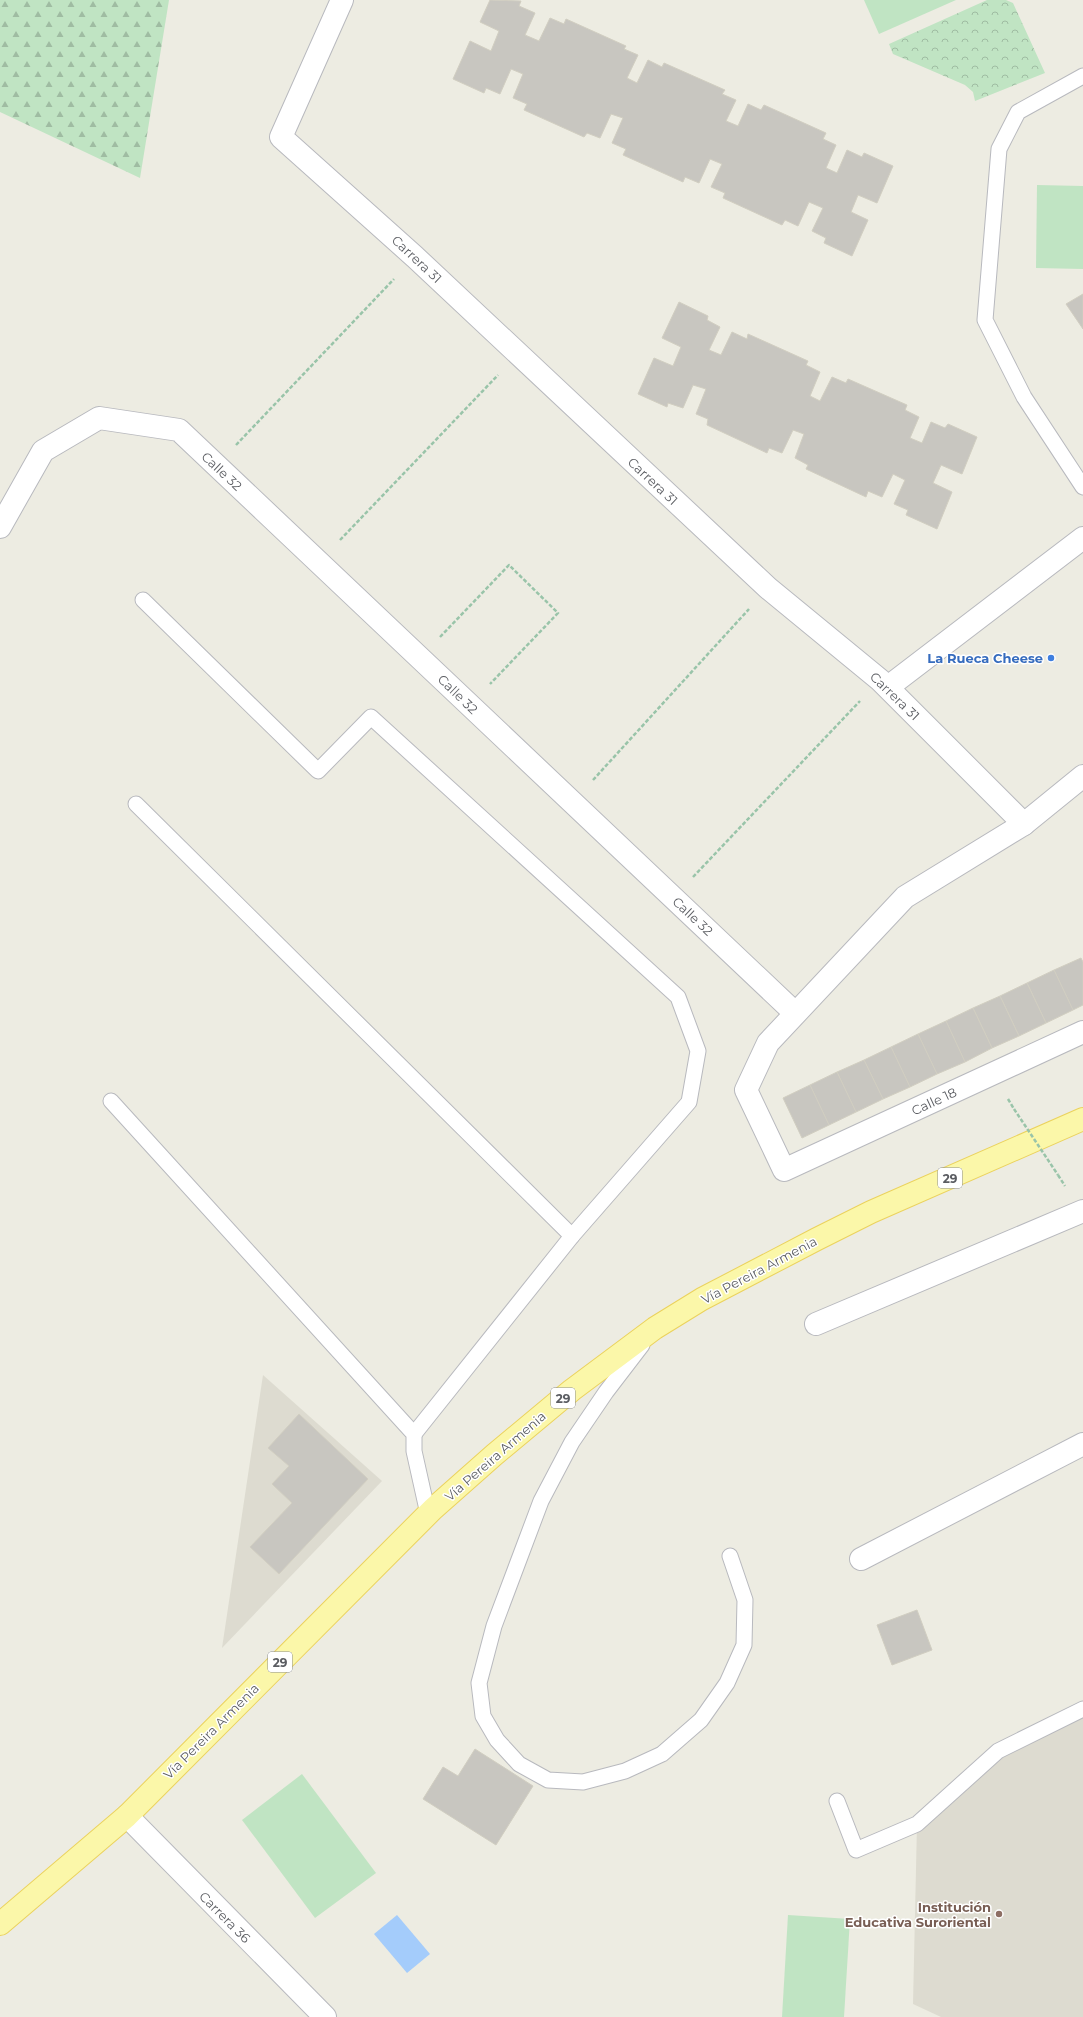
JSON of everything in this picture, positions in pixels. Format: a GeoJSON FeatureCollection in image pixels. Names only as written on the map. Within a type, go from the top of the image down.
{"type":"FeatureCollection","features":[{"type":"Feature","properties":{"kind":"main road","name":"Vía Pereira Armenia"},"geometry":{"type":"LineString","coordinates":[[0,1924],[127,1816],[428,1514],[494,1455],[572,1390],[655,1328],[702,1299],[871,1212],[1083,1119]]}},
{"type":"Feature","properties":{"kind":"street","name":"Carrera 31"},"geometry":{"type":"LineString","coordinates":[[342,0],[281,138],[415,257],[768,588],[884,683],[1024,824]]}},
{"type":"Feature","properties":{"kind":"street","name":"Calle 32"},"geometry":{"type":"LineString","coordinates":[[0,527],[43,451],[99,418],[179,430],[795,1013]]}},
{"type":"Feature","properties":{"kind":"street"},"geometry":{"type":"LineString","coordinates":[[884,683],[1083,538]]}},
{"type":"Feature","properties":{"kind":"street"},"geometry":{"type":"LineString","coordinates":[[795,1013],[905,897],[1024,824],[1083,776]]}},
{"type":"Feature","properties":{"kind":"street","name":"Calle 18"},"geometry":{"type":"LineString","coordinates":[[795,1013],[768,1043],[746,1090],[784,1170],[1083,1032]]}},
{"type":"Feature","properties":{"kind":"street"},"geometry":{"type":"LineString","coordinates":[[816,1324],[1083,1212]]}},
{"type":"Feature","properties":{"kind":"street"},"geometry":{"type":"LineString","coordinates":[[861,1559],[1083,1444]]}},
{"type":"Feature","properties":{"kind":"street","name":"Carrera 36"},"geometry":{"type":"LineString","coordinates":[[127,1816],[325,2017]]}},
{"type":"Feature","properties":{"kind":"lane"},"geometry":{"type":"LineString","coordinates":[[1083,76],[1018,112],[998,149],[985,320],[1024,397],[1083,487]]}},
{"type":"Feature","properties":{"kind":"lane"},"geometry":{"type":"LineString","coordinates":[[143,600],[318,771],[371,716],[678,997],[698,1051],[689,1102],[572,1236],[414,1434],[414,1451],[428,1514]]}},
{"type":"Feature","properties":{"kind":"lane"},"geometry":{"type":"LineString","coordinates":[[136,804],[572,1236]]}},
{"type":"Feature","properties":{"kind":"lane"},"geometry":{"type":"LineString","coordinates":[[111,1101],[414,1434]]}},
{"type":"Feature","properties":{"kind":"lane"},"geometry":{"type":"LineString","coordinates":[[655,1328],[606,1392],[572,1442],[541,1501],[494,1626],[479,1683],[483,1716],[497,1740],[519,1764],[548,1780],[583,1782],[625,1771],[662,1754],[701,1720],[727,1682],[744,1645],[745,1600],[730,1556]]}},
{"type":"Feature","properties":{"kind":"lane"},"geometry":{"type":"LineString","coordinates":[[838,1801],[856,1850],[917,1824],[998,1751],[1083,1709]]}},
{"type":"Feature","properties":{"kind":"path"},"geometry":{"type":"LineString","coordinates":[[216,465],[415,257]]}},
{"type":"Feature","properties":{"kind":"path"},"geometry":{"type":"LineString","coordinates":[[318,562],[518,354]]}},
{"type":"Feature","properties":{"kind":"path"},"geometry":{"type":"LineString","coordinates":[[420,658],[509,565],[558,613],[469,705]]}},
{"type":"Feature","properties":{"kind":"path"},"geometry":{"type":"LineString","coordinates":[[572,803],[768,588]]}},
{"type":"Feature","properties":{"kind":"path"},"geometry":{"type":"LineString","coordinates":[[674,898],[884,683]]}},
{"type":"Feature","properties":{"kind":"path"},"geometry":{"type":"LineString","coordinates":[[1014,1109],[1058,1175]]}},
{"type":"Feature","properties":{"kind":"shaded area"},"geometry":{"type":"Polygon","coordinates":[[[263,1375],[382,1481],[222,1648],[263,1375]]]}},
{"type":"Feature","properties":{"kind":"shaded area","name":"Institución Educativa Suroriental"},"geometry":{"type":"Polygon","coordinates":[[[1083,1709],[1083,2017],[941,2017],[913,2004],[917,1824],[998,1751],[1083,1709]]]}},
{"type":"Feature","properties":{"kind":"green space"},"geometry":{"type":"Polygon","coordinates":[[[0,0],[169,0],[140,178],[0,112],[0,0]]]}},
{"type":"Feature","properties":{"kind":"green space"},"geometry":{"type":"Polygon","coordinates":[[[864,0],[956,0],[879,34],[864,0]]]}},
{"type":"Feature","properties":{"kind":"green space"},"geometry":{"type":"Polygon","coordinates":[[[987,0],[1006,0],[1013,3],[1045,73],[975,101],[973,92],[965,85],[893,54],[889,44],[987,0]]]}},
{"type":"Feature","properties":{"kind":"green space"},"geometry":{"type":"Polygon","coordinates":[[[1037,185],[1083,186],[1083,269],[1036,268],[1037,185]]]}},
{"type":"Feature","properties":{"kind":"green space"},"geometry":{"type":"Polygon","coordinates":[[[302,1774],[376,1873],[315,1918],[242,1820],[302,1774]]]}},
{"type":"Feature","properties":{"kind":"green space"},"geometry":{"type":"Polygon","coordinates":[[[788,1915],[850,1919],[844,2017],[782,2017],[788,1915]]]}},
{"type":"Feature","properties":{"kind":"water"},"geometry":{"type":"Polygon","coordinates":[[[397,1915],[430,1954],[407,1973],[374,1934],[397,1915]]]}},
{"type":"Feature","properties":{"kind":"building"},"geometry":{"type":"Polygon","coordinates":[[[490,0],[521,1],[519,6],[535,13],[525,35],[539,41],[550,18],[564,24],[566,19],[626,46],[624,49],[638,55],[627,78],[637,83],[648,60],[662,67],[664,63],[725,90],[722,94],[736,100],[726,121],[738,126],[748,104],[761,110],[764,105],[826,133],[823,139],[836,145],[826,168],[837,173],[847,150],[862,157],[864,153],[893,166],[877,203],[858,195],[851,212],[868,220],[852,256],[824,243],[826,238],[812,231],[823,208],[809,202],[798,226],[785,220],[782,225],[723,198],[725,193],[711,187],[722,164],[710,159],[699,183],[685,177],[683,182],[623,155],[626,149],[612,143],[623,118],[611,114],[600,138],[587,133],[584,137],[524,110],[527,104],[513,98],[523,74],[511,69],[500,94],[486,88],[484,93],[453,79],[470,41],[491,51],[499,31],[480,22],[490,0]]]}},
{"type":"Feature","properties":{"kind":"building"},"geometry":{"type":"Polygon","coordinates":[[[1083,294],[1083,329],[1066,304],[1083,294]]]}},
{"type":"Feature","properties":{"kind":"building"},"geometry":{"type":"Polygon","coordinates":[[[679,302],[708,316],[707,320],[720,327],[709,350],[721,355],[732,332],[747,339],[748,334],[808,361],[806,365],[820,372],[810,396],[820,401],[832,377],[846,383],[848,379],[907,405],[905,410],[919,417],[910,438],[922,443],[931,422],[945,428],[948,424],[977,437],[962,474],[941,465],[933,483],[952,492],[937,529],[906,515],[908,510],[894,504],[905,480],[893,474],[882,497],[868,491],[866,497],[806,469],[808,465],[795,458],[804,434],[793,430],[782,453],[769,448],[767,453],[707,425],[708,419],[696,414],[706,389],[693,385],[683,408],[668,403],[667,407],[638,394],[654,358],[673,366],[681,347],[662,338],[679,302]]]}},
{"type":"Feature","properties":{"kind":"building"},"geometry":{"type":"Polygon","coordinates":[[[1081,958],[1083,962],[1083,1005],[1073,1010],[1054,970],[1081,958]]]}},
{"type":"Feature","properties":{"kind":"building"},"geometry":{"type":"Polygon","coordinates":[[[1054,970],[1073,1010],[1046,1023],[1027,983],[1054,970]]]}},
{"type":"Feature","properties":{"kind":"building"},"geometry":{"type":"Polygon","coordinates":[[[1027,983],[1046,1023],[1019,1036],[1000,996],[1027,983]]]}},
{"type":"Feature","properties":{"kind":"building"},"geometry":{"type":"Polygon","coordinates":[[[1000,996],[1019,1036],[992,1048],[973,1008],[1000,996]]]}},
{"type":"Feature","properties":{"kind":"building"},"geometry":{"type":"Polygon","coordinates":[[[973,1008],[992,1048],[965,1062],[946,1021],[973,1008]]]}},
{"type":"Feature","properties":{"kind":"building"},"geometry":{"type":"Polygon","coordinates":[[[946,1021],[965,1062],[937,1074],[918,1034],[946,1021]]]}},
{"type":"Feature","properties":{"kind":"building"},"geometry":{"type":"Polygon","coordinates":[[[918,1034],[937,1074],[910,1087],[891,1047],[918,1034]]]}},
{"type":"Feature","properties":{"kind":"building"},"geometry":{"type":"Polygon","coordinates":[[[891,1047],[910,1087],[883,1099],[864,1060],[891,1047]]]}},
{"type":"Feature","properties":{"kind":"building"},"geometry":{"type":"Polygon","coordinates":[[[864,1060],[883,1099],[856,1112],[837,1072],[864,1060]]]}},
{"type":"Feature","properties":{"kind":"building"},"geometry":{"type":"Polygon","coordinates":[[[837,1072],[856,1112],[829,1125],[810,1085],[837,1072]]]}},
{"type":"Feature","properties":{"kind":"building"},"geometry":{"type":"Polygon","coordinates":[[[810,1085],[829,1125],[802,1138],[783,1098],[810,1085]]]}},
{"type":"Feature","properties":{"kind":"building"},"geometry":{"type":"Polygon","coordinates":[[[299,1414],[368,1479],[279,1574],[250,1547],[292,1503],[272,1484],[289,1466],[268,1448],[299,1414]]]}},
{"type":"Feature","properties":{"kind":"building"},"geometry":{"type":"Polygon","coordinates":[[[917,1610],[932,1650],[892,1665],[877,1625],[917,1610]]]}},
{"type":"Feature","properties":{"kind":"building"},"geometry":{"type":"Polygon","coordinates":[[[475,1749],[533,1786],[496,1845],[423,1799],[443,1767],[458,1776],[475,1749]]]}},
{"type":"Feature","properties":{"kind":"place","name":"La Rueca Cheese"},"geometry":{"type":"Point","coordinates":[1051,658]}},
{"type":"Feature","properties":{"kind":"place","name":"Institución Educativa Suroriental"},"geometry":{"type":"Point","coordinates":[999,1914]}}]}
